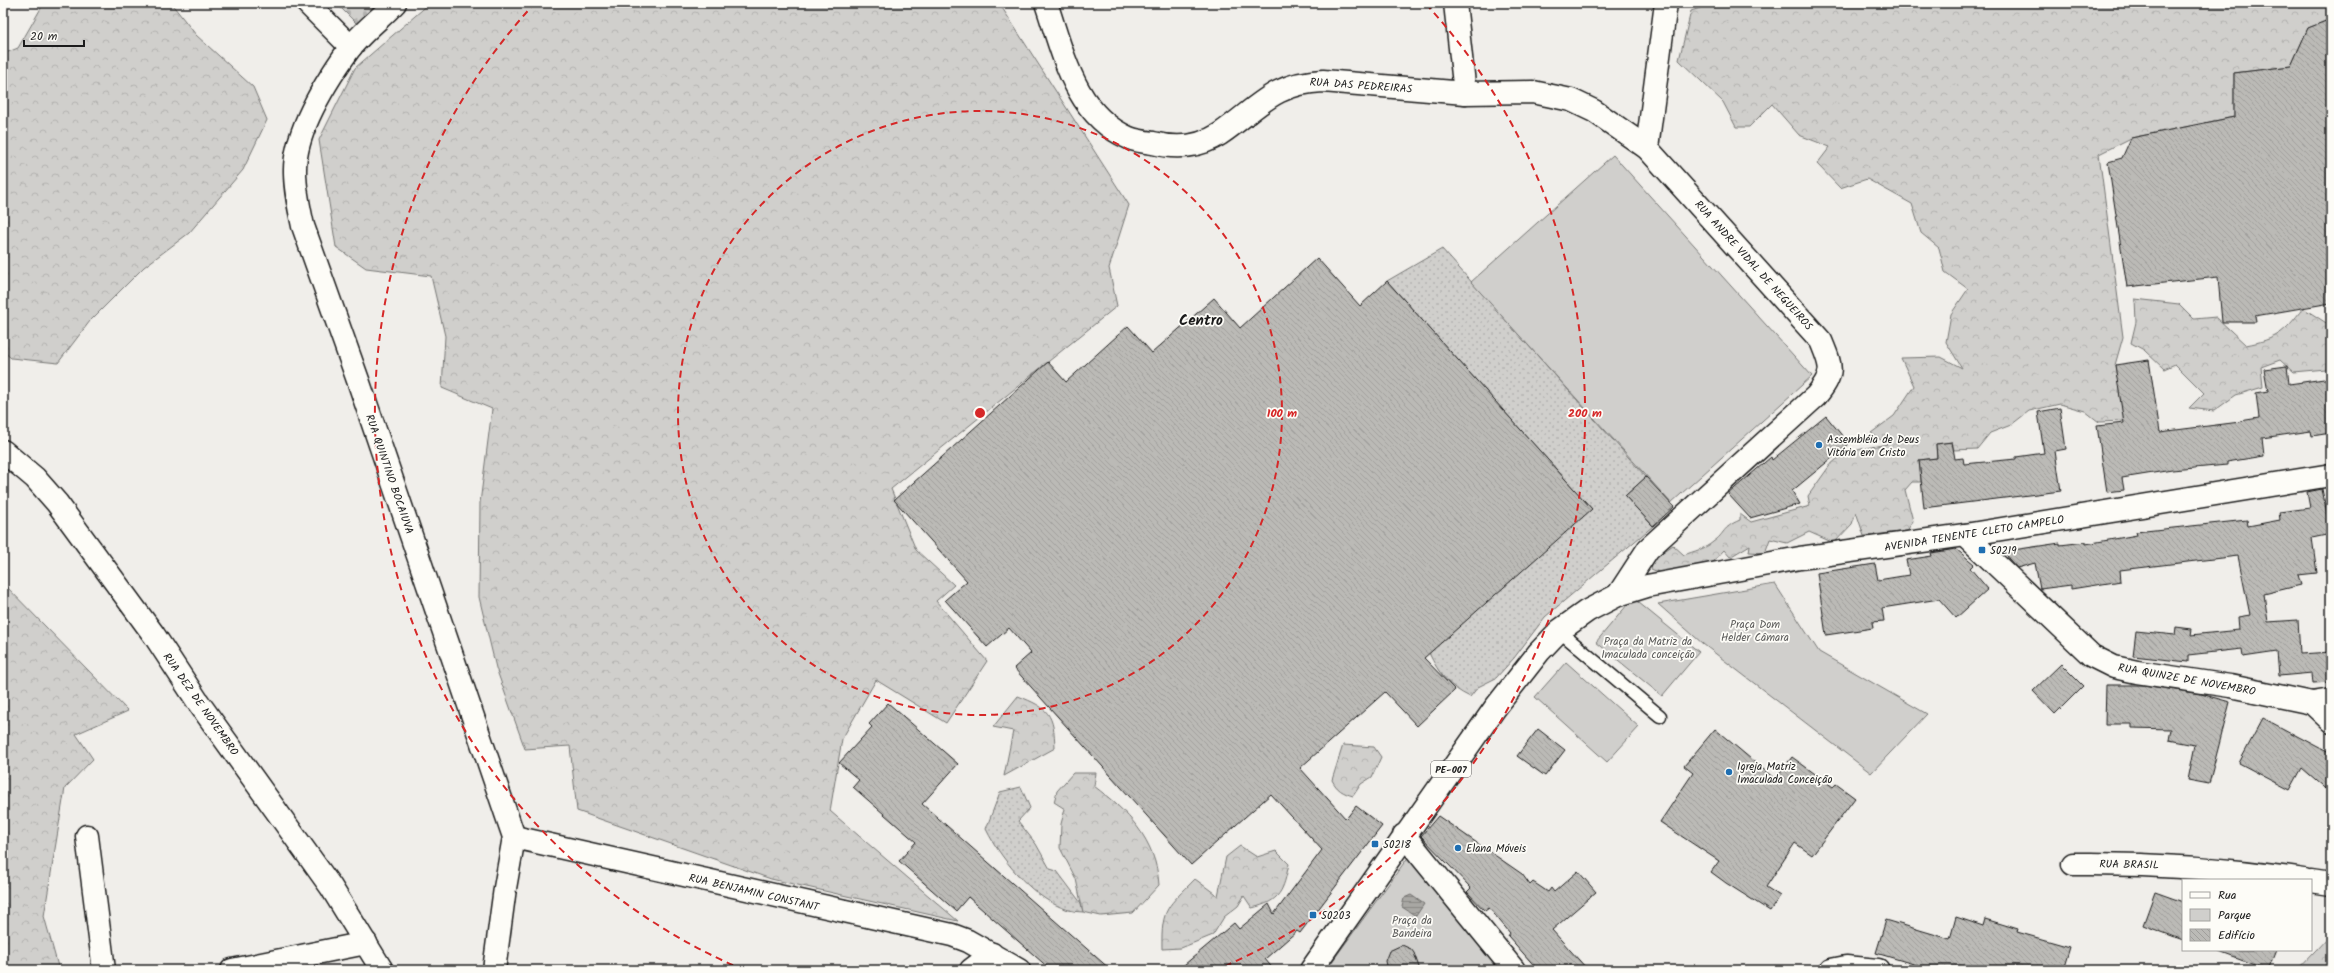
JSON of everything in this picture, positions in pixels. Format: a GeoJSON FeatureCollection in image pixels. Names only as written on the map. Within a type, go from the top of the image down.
{"type":"FeatureCollection","features":[{"type":"Feature","properties":{"kind":"street"},"geometry":{"type":"LineString","coordinates":[[307,3],[351,47]]}},
{"type":"Feature","properties":{"kind":"street","name":"RUA QUINTINO BOCAIUVA"},"geometry":{"type":"LineString","coordinates":[[395,3],[351,47],[320,96],[301,133],[294,171],[297,199],[303,226],[359,383],[514,837],[505,888],[494,970]]}},
{"type":"Feature","properties":{"kind":"street","name":"RUA DAS PEDREIRAS"},"geometry":{"type":"LineString","coordinates":[[1046,3],[1072,78],[1084,101],[1106,125],[1130,138],[1156,144],[1175,147],[1192,146],[1219,134],[1279,90],[1303,81],[1323,80],[1465,93]]}},
{"type":"Feature","properties":{"kind":"street"},"geometry":{"type":"LineString","coordinates":[[1455,3],[1465,93]]}},
{"type":"Feature","properties":{"kind":"street"},"geometry":{"type":"LineString","coordinates":[[1647,148],[1666,3]]}},
{"type":"Feature","properties":{"kind":"street","name":"RUA ANDRE VIDAL DE NEGUEIROS"},"geometry":{"type":"LineString","coordinates":[[1465,93],[1533,92],[1571,100],[1594,111],[1647,148],[1821,340],[1829,361],[1831,370],[1828,382],[1816,396],[1648,549],[1618,595]]}},
{"type":"Feature","properties":{"kind":"street","name":"RUA DEZ DE NOVEMBRO"},"geometry":{"type":"LineString","coordinates":[[3,451],[35,478],[57,503],[154,635],[198,702],[331,887],[382,970]]}},
{"type":"Feature","properties":{"kind":"street","name":"AVENIDA TENENTE CLETO CAMPELO"},"geometry":{"type":"LineString","coordinates":[[1618,595],[1647,586],[1800,558],[1965,535],[2331,475]]}},
{"type":"Feature","properties":{"kind":"street","name":"RUA QUINZE DE NOVEMBRO"},"geometry":{"type":"LineString","coordinates":[[1965,535],[2092,656],[2114,667],[2322,702],[2331,721]]}},
{"type":"Feature","properties":{"kind":"street","name":"PE-007"},"geometry":{"type":"LineString","coordinates":[[1311,970],[1404,835],[1495,708],[1559,631],[1587,611],[1618,595]]}},
{"type":"Feature","properties":{"kind":"street"},"geometry":{"type":"LineString","coordinates":[[1404,835],[1514,970]]}},
{"type":"Feature","properties":{"kind":"street"},"geometry":{"type":"LineString","coordinates":[[87,836],[104,970]]}},
{"type":"Feature","properties":{"kind":"street","name":"RUA BENJAMIN CONSTANT"},"geometry":{"type":"LineString","coordinates":[[514,837],[945,934],[968,941],[1019,970]]}},
{"type":"Feature","properties":{"kind":"street","name":"RUA BRASIL"},"geometry":{"type":"LineString","coordinates":[[2073,864],[2132,863],[2196,866],[2296,879]]}},
{"type":"Feature","properties":{"kind":"street"},"geometry":{"type":"LineString","coordinates":[[2312,881],[2331,884]]}},
{"type":"Feature","properties":{"kind":"street"},"geometry":{"type":"LineString","coordinates":[[232,970],[366,943]]}},
{"type":"Feature","properties":{"kind":"street"},"geometry":{"type":"LineString","coordinates":[[971,970],[992,954]]}},
{"type":"Feature","properties":{"kind":"street"},"geometry":{"type":"LineString","coordinates":[[1831,970],[1846,967],[1878,970]]}},
{"type":"Feature","properties":{"kind":"lane"},"geometry":{"type":"LineString","coordinates":[[1559,631],[1660,716]]}},
{"type":"Feature","properties":{"kind":"green space"},"geometry":{"type":"Polygon","coordinates":[[[44,3],[171,3],[196,35],[253,87],[267,120],[243,170],[189,233],[144,267],[90,321],[58,363],[11,358],[3,351],[3,54],[18,48],[44,3]]]}},
{"type":"Feature","properties":{"kind":"green space"},"geometry":{"type":"Polygon","coordinates":[[[336,3],[379,3],[357,24],[336,3]]]}},
{"type":"Feature","properties":{"kind":"green space"},"geometry":{"type":"Polygon","coordinates":[[[430,3],[999,3],[1129,205],[1109,268],[1117,306],[891,489],[916,550],[954,585],[936,601],[987,661],[946,723],[876,680],[842,739],[830,811],[958,921],[771,879],[577,811],[570,746],[525,749],[496,668],[479,597],[480,503],[492,409],[442,388],[445,336],[431,276],[366,268],[336,247],[319,140],[355,68],[430,3]]]}},
{"type":"Feature","properties":{"kind":"green space"},"geometry":{"type":"Polygon","coordinates":[[[1715,3],[2331,3],[2331,19],[2308,28],[2291,66],[2234,73],[2234,117],[2131,138],[2099,154],[2123,337],[2115,365],[2124,421],[2099,422],[2085,411],[2060,404],[2029,411],[2011,425],[1990,433],[1977,449],[1954,450],[1952,442],[1936,444],[1937,458],[1919,460],[1921,482],[1912,482],[1905,490],[1913,521],[1907,531],[1864,536],[1856,512],[1852,524],[1834,543],[1809,532],[1787,543],[1770,539],[1765,553],[1749,552],[1750,545],[1730,557],[1724,550],[1713,562],[1665,575],[1651,569],[1653,559],[1673,545],[1684,555],[1703,548],[1717,539],[1727,528],[1740,520],[1740,514],[1751,522],[1810,506],[1808,496],[1833,462],[1840,457],[1855,451],[1887,444],[1871,433],[1894,416],[1914,386],[1901,358],[1941,357],[1962,368],[1946,342],[1951,314],[1968,289],[1945,272],[1939,248],[1921,233],[1912,204],[1867,179],[1840,188],[1817,164],[1830,147],[1799,135],[1772,104],[1749,127],[1736,127],[1723,102],[1679,60],[1691,11],[1715,3]]]}},
{"type":"Feature","properties":{"kind":"green space"},"geometry":{"type":"Polygon","coordinates":[[[1613,155],[1812,376],[1671,503],[1471,282],[1613,155]]]}},
{"type":"Feature","properties":{"kind":"green space"},"geometry":{"type":"Polygon","coordinates":[[[1442,249],[1646,477],[1625,496],[1653,526],[1545,617],[1514,658],[1496,678],[1478,687],[1470,697],[1456,689],[1445,679],[1429,653],[1591,508],[1387,281],[1442,249]]]}},
{"type":"Feature","properties":{"kind":"green space"},"geometry":{"type":"Polygon","coordinates":[[[2135,299],[2179,304],[2194,319],[2216,317],[2246,345],[2257,343],[2279,334],[2303,308],[2331,326],[2331,340],[2326,369],[2293,372],[2280,360],[2261,367],[2263,387],[2236,395],[2214,411],[2189,408],[2204,393],[2175,364],[2164,369],[2144,350],[2131,343],[2136,322],[2135,299]]]}},
{"type":"Feature","properties":{"kind":"green space"},"geometry":{"type":"Polygon","coordinates":[[[3,583],[128,711],[76,734],[93,759],[65,788],[44,916],[59,970],[3,970],[3,583]]]}},
{"type":"Feature","properties":{"kind":"green space","name":"Praça Dom Helder Câmara"},"geometry":{"type":"Polygon","coordinates":[[[1775,584],[1819,652],[1927,714],[1871,773],[1703,644],[1658,604],[1775,584]]]}},
{"type":"Feature","properties":{"kind":"green space","name":"Praça da Matriz da Imaculada conceição"},"geometry":{"type":"Polygon","coordinates":[[[1633,598],[1699,652],[1662,696],[1596,642],[1633,598]]]}},
{"type":"Feature","properties":{"kind":"green space","name":"Praça da Matriz da Imaculada conceição"},"geometry":{"type":"Polygon","coordinates":[[[1566,662],[1639,727],[1607,762],[1535,697],[1566,662]]]}},
{"type":"Feature","properties":{"kind":"green space"},"geometry":{"type":"Polygon","coordinates":[[[1018,696],[1037,704],[1048,714],[1053,727],[1055,748],[1004,776],[1013,731],[993,727],[1018,696]]]}},
{"type":"Feature","properties":{"kind":"green space"},"geometry":{"type":"Polygon","coordinates":[[[1343,745],[1374,747],[1381,757],[1372,777],[1361,784],[1353,796],[1341,791],[1332,780],[1343,745]]]}},
{"type":"Feature","properties":{"kind":"green space"},"geometry":{"type":"Polygon","coordinates":[[[1073,773],[1096,773],[1094,786],[1129,817],[1146,840],[1152,854],[1157,869],[1159,885],[1133,913],[1101,916],[1083,912],[1076,879],[1060,848],[1061,824],[1065,809],[1054,802],[1057,791],[1073,773]]]}},
{"type":"Feature","properties":{"kind":"green space"},"geometry":{"type":"Polygon","coordinates":[[[1021,787],[1030,808],[1018,821],[1036,844],[1050,869],[1057,871],[1081,903],[1083,912],[1068,910],[1053,904],[1026,883],[1002,856],[986,829],[1000,792],[1021,787]]]}},
{"type":"Feature","properties":{"kind":"green space"},"geometry":{"type":"Polygon","coordinates":[[[1240,846],[1257,857],[1276,851],[1289,864],[1285,881],[1279,894],[1269,902],[1252,908],[1244,896],[1238,906],[1224,917],[1213,935],[1181,948],[1162,949],[1163,924],[1172,902],[1195,879],[1218,896],[1226,857],[1240,846]]]}},
{"type":"Feature","properties":{"kind":"green space","name":"Praça da Bandeira"},"geometry":{"type":"Polygon","coordinates":[[[1409,856],[1509,970],[1326,970],[1409,856]]]}},
{"type":"Feature","properties":{"kind":"green space"},"geometry":{"type":"Polygon","coordinates":[[[2331,935],[2331,970],[2298,970],[2331,935]]]}},
{"type":"Feature","properties":{"kind":"shaded area"},"geometry":{"type":"Polygon","coordinates":[[[1411,895],[1424,904],[1416,916],[1402,907],[1404,898],[1411,895]]]}},
{"type":"Feature","properties":{"kind":"building"},"geometry":{"type":"Polygon","coordinates":[[[2331,19],[2331,303],[2255,316],[2256,322],[2222,322],[2218,277],[2127,287],[2108,162],[2122,158],[2131,138],[2234,117],[2234,73],[2291,66],[2308,28],[2331,19]]]}},
{"type":"Feature","properties":{"kind":"building"},"geometry":{"type":"Polygon","coordinates":[[[1317,258],[1360,306],[1387,281],[1592,509],[1424,658],[1455,690],[1417,726],[1385,692],[1300,768],[1346,819],[1356,806],[1382,826],[1300,933],[1297,931],[1265,959],[1274,970],[1178,970],[1234,923],[1239,929],[1269,904],[1274,914],[1322,850],[1271,794],[1191,865],[1014,668],[1031,653],[1009,628],[987,647],[945,600],[967,581],[894,500],[1048,362],[1066,382],[1128,326],[1152,353],[1214,298],[1240,328],[1317,258]]]}},
{"type":"Feature","properties":{"kind":"building"},"geometry":{"type":"Polygon","coordinates":[[[2149,360],[2160,432],[2240,422],[2259,418],[2256,393],[2268,391],[2264,369],[2287,366],[2289,384],[2331,378],[2331,433],[2312,436],[2311,431],[2262,438],[2264,456],[2227,462],[2227,465],[2172,470],[2122,478],[2124,490],[2107,492],[2097,426],[2124,423],[2115,365],[2149,360]]]}},
{"type":"Feature","properties":{"kind":"building"},"geometry":{"type":"Polygon","coordinates":[[[2060,408],[2066,449],[2055,451],[2061,491],[1924,508],[1919,460],[1937,458],[1936,444],[1952,442],[1955,459],[1963,458],[1964,464],[2016,459],[2016,457],[2044,453],[2038,412],[2060,408]]]}},
{"type":"Feature","properties":{"kind":"building"},"geometry":{"type":"Polygon","coordinates":[[[1826,416],[1849,444],[1792,491],[1800,504],[1750,518],[1728,494],[1771,457],[1772,460],[1826,416]]]}},
{"type":"Feature","properties":{"kind":"building"},"geometry":{"type":"Polygon","coordinates":[[[1646,477],[1674,507],[1653,526],[1625,496],[1646,477]]]}},
{"type":"Feature","properties":{"kind":"building"},"geometry":{"type":"Polygon","coordinates":[[[2322,489],[2331,534],[2312,538],[2317,573],[2298,575],[2301,585],[2264,594],[2268,622],[2298,620],[2300,654],[2331,652],[2331,682],[2313,683],[2312,673],[2279,676],[2277,652],[2243,657],[2242,649],[2188,655],[2188,662],[2133,656],[2136,631],[2175,635],[2176,627],[2192,629],[2191,635],[2239,630],[2238,617],[2250,615],[2238,556],[2120,570],[2121,581],[2071,589],[2071,585],[2040,589],[2035,563],[2017,568],[2008,558],[2006,551],[2060,543],[2060,545],[2086,542],[2086,544],[2137,535],[2136,532],[2247,520],[2248,526],[2280,520],[2279,512],[2310,508],[2307,492],[2322,489]]]}},
{"type":"Feature","properties":{"kind":"building"},"geometry":{"type":"Polygon","coordinates":[[[1956,549],[1974,564],[1970,568],[1988,589],[1956,618],[1939,599],[1882,608],[1884,621],[1872,622],[1873,628],[1826,635],[1817,573],[1875,564],[1878,580],[1909,575],[1906,560],[1932,556],[1931,553],[1956,549]]]}},
{"type":"Feature","properties":{"kind":"building"},"geometry":{"type":"Polygon","coordinates":[[[2061,664],[2083,686],[2055,714],[2033,691],[2061,664]]]}},
{"type":"Feature","properties":{"kind":"building"},"geometry":{"type":"Polygon","coordinates":[[[2106,685],[2143,685],[2201,694],[2230,702],[2209,784],[2188,780],[2195,745],[2169,740],[2171,729],[2132,728],[2132,724],[2105,724],[2106,685]]]}},
{"type":"Feature","properties":{"kind":"building"},"geometry":{"type":"Polygon","coordinates":[[[888,703],[958,764],[922,804],[1111,970],[1051,970],[968,897],[956,911],[899,861],[916,842],[853,787],[859,780],[839,763],[872,727],[869,724],[888,703]]]}},
{"type":"Feature","properties":{"kind":"building"},"geometry":{"type":"Polygon","coordinates":[[[2263,718],[2331,754],[2331,793],[2302,768],[2290,790],[2239,763],[2263,718]]]}},
{"type":"Feature","properties":{"kind":"building"},"geometry":{"type":"Polygon","coordinates":[[[1538,729],[1565,750],[1545,776],[1517,756],[1538,729]]]}},
{"type":"Feature","properties":{"kind":"building"},"geometry":{"type":"Polygon","coordinates":[[[1715,729],[1775,779],[1792,757],[1833,787],[1836,784],[1855,798],[1812,855],[1795,843],[1766,887],[1780,896],[1770,911],[1711,872],[1719,861],[1660,822],[1693,773],[1684,766],[1715,729]]]}},
{"type":"Feature","properties":{"kind":"building"},"geometry":{"type":"Polygon","coordinates":[[[1438,816],[1522,874],[1530,885],[1533,882],[1548,892],[1551,888],[1554,892],[1578,871],[1596,892],[1552,930],[1588,970],[1538,970],[1508,936],[1510,933],[1489,908],[1485,911],[1467,892],[1471,888],[1421,836],[1438,816]]]}},
{"type":"Feature","properties":{"kind":"building"},"geometry":{"type":"Polygon","coordinates":[[[2155,892],[2182,902],[2182,940],[2143,925],[2155,892]]]}},
{"type":"Feature","properties":{"kind":"building"},"geometry":{"type":"Polygon","coordinates":[[[1956,917],[1983,926],[1985,919],[2018,929],[2017,932],[2070,947],[2063,970],[1934,970],[1876,953],[1886,920],[1950,939],[1956,917]]]}},
{"type":"Feature","properties":{"kind":"building"},"geometry":{"type":"Polygon","coordinates":[[[1402,945],[1411,949],[1414,953],[1420,970],[1387,970],[1385,961],[1389,951],[1402,945]]]}},
{"type":"Feature","properties":{"kind":"building"},"geometry":{"type":"Polygon","coordinates":[[[2220,951],[2276,951],[2268,970],[2220,951]]]}},
{"type":"Feature","properties":{"kind":"place","name":"Assembléia de Deus Vitória em Cristo"},"geometry":{"type":"Point","coordinates":[1819,445]}},
{"type":"Feature","properties":{"kind":"place","name":"50219"},"geometry":{"type":"Point","coordinates":[1982,550]}},
{"type":"Feature","properties":{"kind":"place","name":"Igreja Matriz Imaculada Conceição"},"geometry":{"type":"Point","coordinates":[1729,772]}},
{"type":"Feature","properties":{"kind":"place","name":"50218"},"geometry":{"type":"Point","coordinates":[1375,844]}},
{"type":"Feature","properties":{"kind":"place","name":"Elana Móveis"},"geometry":{"type":"Point","coordinates":[1458,848]}},
{"type":"Feature","properties":{"kind":"place","name":"50203"},"geometry":{"type":"Point","coordinates":[1313,915]}},
{"type":"Feature","properties":{"kind":"district","name":"Centro"},"geometry":{"type":"Point","coordinates":[1201,320]}}]}
